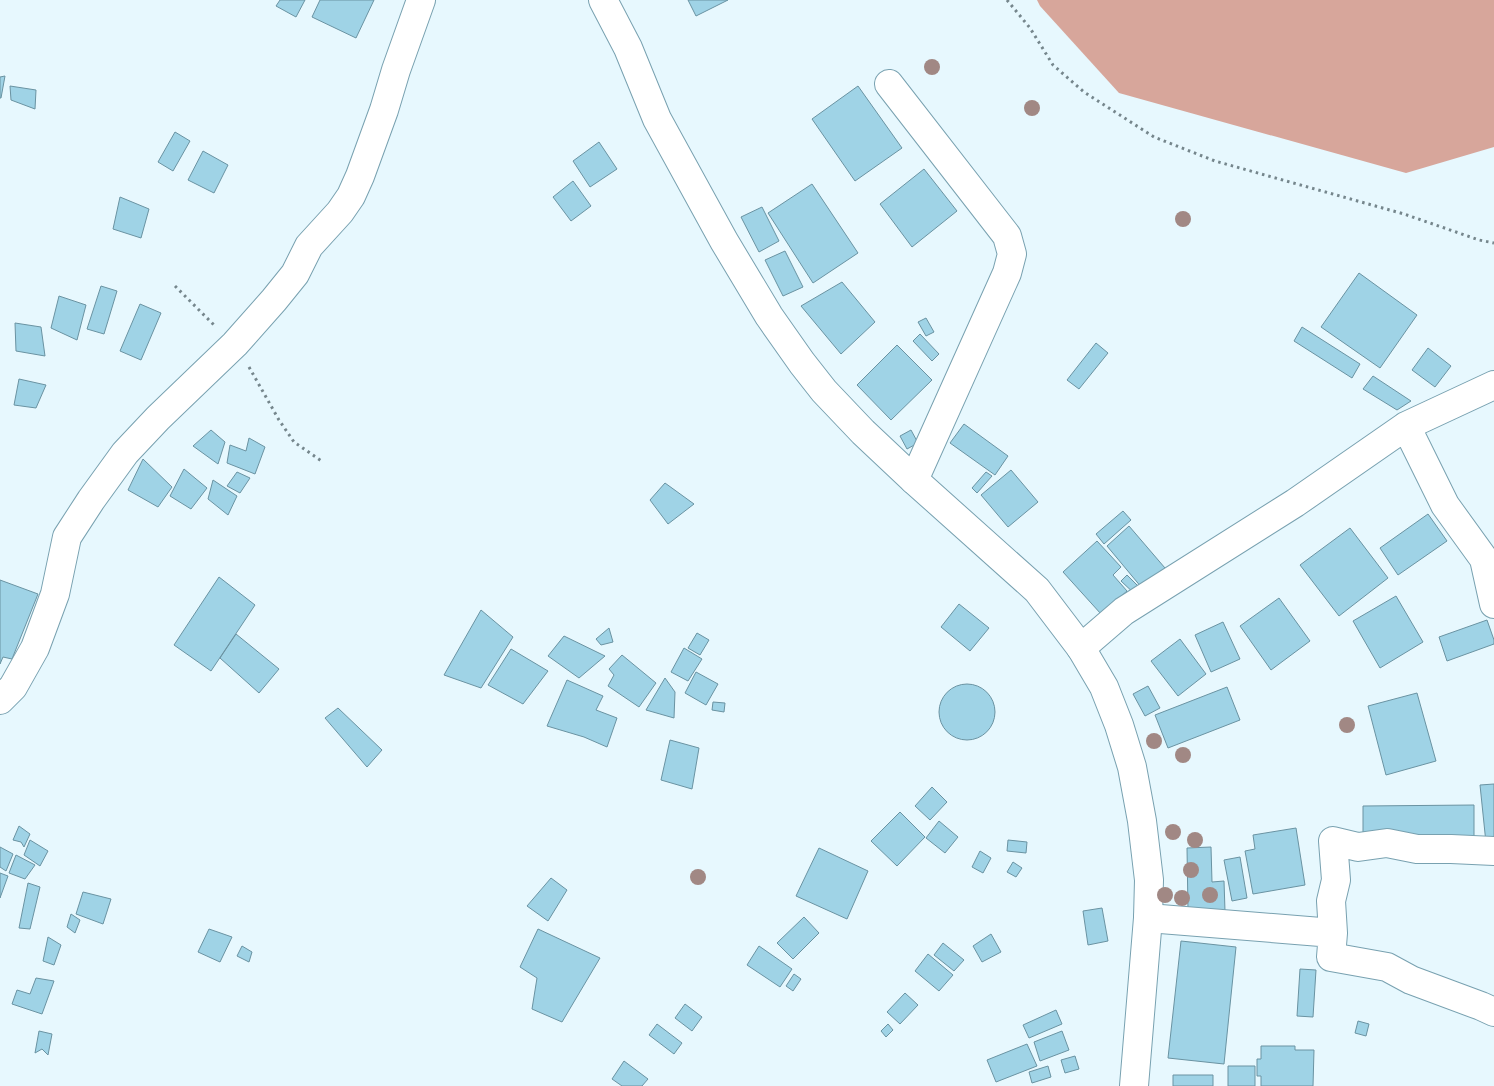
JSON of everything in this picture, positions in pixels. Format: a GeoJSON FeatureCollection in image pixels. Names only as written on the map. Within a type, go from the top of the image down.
{"type":"FeatureCollection","features":[{"type":"Feature","properties":{"kind":"street"},"geometry":{"type":"LineString","coordinates":[[0,700],[13,687],[35,648],[55,594],[68,537],[91,500],[125,453],[158,418],[235,344],[274,300],[294,274],[309,246],[340,212],[351,196],[384,110],[421,0]]}},
{"type":"Feature","properties":{"kind":"street"},"geometry":{"type":"LineString","coordinates":[[603,0],[628,48],[658,119],[724,241],[769,316],[824,391],[863,432],[1037,590],[1081,648],[1104,687],[1120,725],[1132,767],[1142,821],[1149,880],[1148,918],[1134,1086]]}},
{"type":"Feature","properties":{"kind":"street"},"geometry":{"type":"LineString","coordinates":[[889,84],[1007,236],[1012,254],[1007,274],[914,480]]}},
{"type":"Feature","properties":{"kind":"street"},"geometry":{"type":"LineString","coordinates":[[1081,648],[1124,611],[1295,503],[1406,426],[1494,384]]}},
{"type":"Feature","properties":{"kind":"street"},"geometry":{"type":"LineString","coordinates":[[1406,426],[1445,506],[1484,559],[1494,604]]}},
{"type":"Feature","properties":{"kind":"street"},"geometry":{"type":"LineString","coordinates":[[1494,851],[1416,849],[1387,843],[1358,847],[1333,841],[1336,880],[1331,901],[1333,933],[1331,957],[1387,967],[1411,980],[1494,1012]]}},
{"type":"Feature","properties":{"kind":"street"},"geometry":{"type":"LineString","coordinates":[[1148,918],[1333,933]]}},
{"type":"Feature","properties":{"kind":"path"},"geometry":{"type":"LineString","coordinates":[[1007,0],[1030,28],[1053,65],[1084,92],[1154,137],[1215,160],[1404,214],[1479,240],[1494,243]]}},
{"type":"Feature","properties":{"kind":"path"},"geometry":{"type":"LineString","coordinates":[[175,286],[209,321],[235,344],[279,420],[294,442],[323,462]]}},
{"type":"Feature","properties":{"kind":"shaded area"},"geometry":{"type":"Polygon","coordinates":[[[1037,0],[1494,0],[1494,147],[1406,173],[1119,93],[1040,6],[1037,0]]]}},
{"type":"Feature","properties":{"kind":"building"},"geometry":{"type":"Polygon","coordinates":[[[280,0],[305,0],[296,17],[276,6],[280,0]]]}},
{"type":"Feature","properties":{"kind":"building"},"geometry":{"type":"Polygon","coordinates":[[[320,0],[374,0],[356,38],[312,17],[320,0]]]}},
{"type":"Feature","properties":{"kind":"building"},"geometry":{"type":"Polygon","coordinates":[[[688,0],[728,0],[696,16],[688,0]]]}},
{"type":"Feature","properties":{"kind":"building"},"geometry":{"type":"Polygon","coordinates":[[[5,76],[1,98],[0,98],[0,77],[5,76]]]}},
{"type":"Feature","properties":{"kind":"building"},"geometry":{"type":"Polygon","coordinates":[[[10,86],[36,90],[35,109],[11,100],[10,86]]]}},
{"type":"Feature","properties":{"kind":"building"},"geometry":{"type":"Polygon","coordinates":[[[858,86],[902,148],[855,181],[812,119],[858,86]]]}},
{"type":"Feature","properties":{"kind":"building"},"geometry":{"type":"Polygon","coordinates":[[[175,132],[190,141],[173,171],[158,162],[175,132]]]}},
{"type":"Feature","properties":{"kind":"building"},"geometry":{"type":"Polygon","coordinates":[[[599,142],[617,169],[590,187],[573,161],[599,142]]]}},
{"type":"Feature","properties":{"kind":"building"},"geometry":{"type":"Polygon","coordinates":[[[203,151],[228,165],[214,193],[188,180],[203,151]]]}},
{"type":"Feature","properties":{"kind":"building"},"geometry":{"type":"Polygon","coordinates":[[[924,169],[957,211],[912,247],[880,204],[924,169]]]}},
{"type":"Feature","properties":{"kind":"building"},"geometry":{"type":"Polygon","coordinates":[[[573,181],[591,206],[571,221],[553,197],[573,181]]]}},
{"type":"Feature","properties":{"kind":"building"},"geometry":{"type":"Polygon","coordinates":[[[812,184],[858,253],[813,283],[768,213],[812,184]]]}},
{"type":"Feature","properties":{"kind":"building"},"geometry":{"type":"Polygon","coordinates":[[[120,197],[149,209],[141,238],[113,229],[120,197]]]}},
{"type":"Feature","properties":{"kind":"building"},"geometry":{"type":"Polygon","coordinates":[[[762,207],[779,241],[759,252],[741,217],[762,207]]]}},
{"type":"Feature","properties":{"kind":"building"},"geometry":{"type":"Polygon","coordinates":[[[785,251],[803,287],[783,296],[765,260],[785,251]]]}},
{"type":"Feature","properties":{"kind":"building"},"geometry":{"type":"Polygon","coordinates":[[[1359,273],[1417,315],[1380,368],[1321,327],[1359,273]]]}},
{"type":"Feature","properties":{"kind":"building"},"geometry":{"type":"Polygon","coordinates":[[[842,282],[875,322],[841,354],[801,306],[842,282]]]}},
{"type":"Feature","properties":{"kind":"building"},"geometry":{"type":"Polygon","coordinates":[[[101,286],[117,291],[104,334],[87,329],[101,286]]]}},
{"type":"Feature","properties":{"kind":"building"},"geometry":{"type":"Polygon","coordinates":[[[59,296],[86,305],[77,340],[51,328],[59,296]]]}},
{"type":"Feature","properties":{"kind":"building"},"geometry":{"type":"Polygon","coordinates":[[[140,304],[161,313],[141,360],[120,351],[140,304]]]}},
{"type":"Feature","properties":{"kind":"building"},"geometry":{"type":"Polygon","coordinates":[[[926,318],[934,332],[926,336],[918,322],[926,318]]]}},
{"type":"Feature","properties":{"kind":"building"},"geometry":{"type":"Polygon","coordinates":[[[15,323],[41,327],[45,356],[16,351],[15,323]]]}},
{"type":"Feature","properties":{"kind":"building"},"geometry":{"type":"Polygon","coordinates":[[[1302,327],[1360,364],[1352,378],[1294,341],[1302,327]]]}},
{"type":"Feature","properties":{"kind":"building"},"geometry":{"type":"Polygon","coordinates":[[[920,334],[939,354],[932,361],[913,341],[920,334]]]}},
{"type":"Feature","properties":{"kind":"building"},"geometry":{"type":"Polygon","coordinates":[[[1096,343],[1108,353],[1079,389],[1067,380],[1096,343]]]}},
{"type":"Feature","properties":{"kind":"building"},"geometry":{"type":"Polygon","coordinates":[[[897,345],[932,380],[891,420],[857,385],[897,345]]]}},
{"type":"Feature","properties":{"kind":"building"},"geometry":{"type":"Polygon","coordinates":[[[1428,348],[1451,366],[1435,387],[1412,370],[1428,348]]]}},
{"type":"Feature","properties":{"kind":"building"},"geometry":{"type":"Polygon","coordinates":[[[1373,376],[1411,401],[1397,410],[1363,389],[1373,376]]]}},
{"type":"Feature","properties":{"kind":"building"},"geometry":{"type":"Polygon","coordinates":[[[19,379],[46,385],[36,408],[14,405],[19,379]]]}},
{"type":"Feature","properties":{"kind":"building"},"geometry":{"type":"Polygon","coordinates":[[[964,424],[1008,456],[995,475],[950,443],[964,424]]]}},
{"type":"Feature","properties":{"kind":"building"},"geometry":{"type":"Polygon","coordinates":[[[211,430],[225,442],[218,464],[193,446],[211,430]]]}},
{"type":"Feature","properties":{"kind":"building"},"geometry":{"type":"Polygon","coordinates":[[[911,430],[918,443],[907,449],[900,436],[911,430]]]}},
{"type":"Feature","properties":{"kind":"building"},"geometry":{"type":"Polygon","coordinates":[[[249,438],[265,447],[255,474],[227,463],[230,445],[246,451],[249,438]]]}},
{"type":"Feature","properties":{"kind":"building"},"geometry":{"type":"Polygon","coordinates":[[[143,459],[172,487],[158,507],[128,490],[143,459]]]}},
{"type":"Feature","properties":{"kind":"building"},"geometry":{"type":"Polygon","coordinates":[[[184,469],[207,488],[191,509],[170,496],[184,469]]]}},
{"type":"Feature","properties":{"kind":"building"},"geometry":{"type":"Polygon","coordinates":[[[1011,470],[1038,502],[1008,527],[981,495],[1011,470]]]}},
{"type":"Feature","properties":{"kind":"building"},"geometry":{"type":"Polygon","coordinates":[[[237,472],[250,478],[240,493],[227,486],[237,472]]]}},
{"type":"Feature","properties":{"kind":"building"},"geometry":{"type":"Polygon","coordinates":[[[986,472],[992,476],[977,493],[972,488],[986,472]]]}},
{"type":"Feature","properties":{"kind":"building"},"geometry":{"type":"Polygon","coordinates":[[[213,480],[237,496],[228,515],[208,499],[213,480]]]}},
{"type":"Feature","properties":{"kind":"building"},"geometry":{"type":"Polygon","coordinates":[[[665,483],[694,504],[668,524],[650,500],[665,483]]]}},
{"type":"Feature","properties":{"kind":"building"},"geometry":{"type":"Polygon","coordinates":[[[1123,511],[1131,520],[1104,544],[1096,534],[1123,511]]]}},
{"type":"Feature","properties":{"kind":"building"},"geometry":{"type":"Polygon","coordinates":[[[1428,514],[1447,541],[1398,575],[1380,548],[1428,514]]]}},
{"type":"Feature","properties":{"kind":"building"},"geometry":{"type":"Polygon","coordinates":[[[1129,526],[1165,568],[1142,588],[1107,546],[1129,526]]]}},
{"type":"Feature","properties":{"kind":"building"},"geometry":{"type":"Polygon","coordinates":[[[1350,528],[1388,578],[1339,616],[1300,565],[1350,528]]]}},
{"type":"Feature","properties":{"kind":"building"},"geometry":{"type":"Polygon","coordinates":[[[1097,541],[1121,567],[1113,575],[1127,591],[1101,614],[1063,572],[1097,541]]]}},
{"type":"Feature","properties":{"kind":"building"},"geometry":{"type":"Polygon","coordinates":[[[1127,575],[1142,590],[1137,596],[1121,581],[1127,575]]]}},
{"type":"Feature","properties":{"kind":"building"},"geometry":{"type":"Polygon","coordinates":[[[219,577],[255,605],[211,671],[174,645],[219,577]]]}},
{"type":"Feature","properties":{"kind":"building"},"geometry":{"type":"Polygon","coordinates":[[[0,580],[38,594],[12,659],[3,657],[0,664],[0,580]]]}},
{"type":"Feature","properties":{"kind":"building"},"geometry":{"type":"Polygon","coordinates":[[[1396,596],[1423,642],[1380,668],[1353,621],[1396,596]]]}},
{"type":"Feature","properties":{"kind":"building"},"geometry":{"type":"Polygon","coordinates":[[[1279,598],[1310,641],[1271,670],[1240,626],[1279,598]]]}},
{"type":"Feature","properties":{"kind":"building"},"geometry":{"type":"Polygon","coordinates":[[[959,604],[989,628],[970,651],[941,627],[959,604]]]}},
{"type":"Feature","properties":{"kind":"building"},"geometry":{"type":"Polygon","coordinates":[[[481,610],[513,637],[481,688],[444,675],[481,610]]]}},
{"type":"Feature","properties":{"kind":"building"},"geometry":{"type":"Polygon","coordinates":[[[1487,620],[1494,644],[1447,661],[1439,637],[1487,620]]]}},
{"type":"Feature","properties":{"kind":"building"},"geometry":{"type":"Polygon","coordinates":[[[1223,622],[1240,659],[1211,672],[1195,635],[1223,622]]]}},
{"type":"Feature","properties":{"kind":"building"},"geometry":{"type":"Polygon","coordinates":[[[609,628],[613,642],[601,645],[596,639],[609,628]]]}},
{"type":"Feature","properties":{"kind":"building"},"geometry":{"type":"Polygon","coordinates":[[[697,633],[709,640],[700,655],[688,648],[697,633]]]}},
{"type":"Feature","properties":{"kind":"building"},"geometry":{"type":"Polygon","coordinates":[[[236,634],[279,669],[259,693],[220,658],[236,634]]]}},
{"type":"Feature","properties":{"kind":"building"},"geometry":{"type":"Polygon","coordinates":[[[564,636],[605,656],[579,678],[548,656],[564,636]]]}},
{"type":"Feature","properties":{"kind":"building"},"geometry":{"type":"Polygon","coordinates":[[[1180,639],[1206,674],[1178,696],[1151,661],[1180,639]]]}},
{"type":"Feature","properties":{"kind":"building"},"geometry":{"type":"Polygon","coordinates":[[[684,648],[702,659],[688,681],[671,672],[684,648]]]}},
{"type":"Feature","properties":{"kind":"building"},"geometry":{"type":"Polygon","coordinates":[[[511,649],[548,671],[523,704],[488,685],[511,649]]]}},
{"type":"Feature","properties":{"kind":"building"},"geometry":{"type":"Polygon","coordinates":[[[622,655],[656,683],[639,707],[608,686],[614,675],[609,669],[622,655]]]}},
{"type":"Feature","properties":{"kind":"building"},"geometry":{"type":"Polygon","coordinates":[[[696,672],[718,684],[706,705],[685,693],[696,672]]]}},
{"type":"Feature","properties":{"kind":"building"},"geometry":{"type":"Polygon","coordinates":[[[665,678],[675,692],[674,718],[646,710],[665,678]]]}},
{"type":"Feature","properties":{"kind":"building"},"geometry":{"type":"Polygon","coordinates":[[[567,680],[603,696],[596,710],[617,718],[607,747],[584,737],[547,726],[567,680]]]}},
{"type":"Feature","properties":{"kind":"building"},"geometry":{"type":"Polygon","coordinates":[[[961,684],[973,684],[983,688],[991,696],[995,712],[991,728],[983,736],[973,740],[961,740],[951,736],[943,728],[939,718],[939,706],[943,696],[951,688],[961,684]]]}},
{"type":"Feature","properties":{"kind":"building"},"geometry":{"type":"Polygon","coordinates":[[[1148,686],[1160,708],[1145,716],[1133,694],[1148,686]]]}},
{"type":"Feature","properties":{"kind":"building"},"geometry":{"type":"Polygon","coordinates":[[[1227,687],[1240,720],[1168,748],[1155,715],[1227,687]]]}},
{"type":"Feature","properties":{"kind":"building"},"geometry":{"type":"Polygon","coordinates":[[[1417,693],[1436,761],[1386,775],[1368,706],[1417,693]]]}},
{"type":"Feature","properties":{"kind":"building"},"geometry":{"type":"Polygon","coordinates":[[[713,702],[725,703],[724,712],[712,710],[713,702]]]}},
{"type":"Feature","properties":{"kind":"building"},"geometry":{"type":"Polygon","coordinates":[[[338,708],[382,750],[367,767],[325,718],[338,708]]]}},
{"type":"Feature","properties":{"kind":"building"},"geometry":{"type":"Polygon","coordinates":[[[670,740],[699,748],[692,789],[661,780],[670,740]]]}},
{"type":"Feature","properties":{"kind":"building"},"geometry":{"type":"Polygon","coordinates":[[[1494,784],[1494,842],[1486,843],[1480,785],[1494,784]]]}},
{"type":"Feature","properties":{"kind":"building"},"geometry":{"type":"Polygon","coordinates":[[[932,787],[947,802],[930,820],[915,806],[932,787]]]}},
{"type":"Feature","properties":{"kind":"building"},"geometry":{"type":"Polygon","coordinates":[[[1474,805],[1474,838],[1398,839],[1398,831],[1363,832],[1363,806],[1474,805]]]}},
{"type":"Feature","properties":{"kind":"building"},"geometry":{"type":"Polygon","coordinates":[[[900,812],[925,837],[897,866],[871,841],[900,812]]]}},
{"type":"Feature","properties":{"kind":"building"},"geometry":{"type":"Polygon","coordinates":[[[939,821],[958,837],[945,853],[926,838],[939,821]]]}},
{"type":"Feature","properties":{"kind":"building"},"geometry":{"type":"Polygon","coordinates":[[[19,826],[30,834],[24,847],[21,842],[13,840],[19,826]]]}},
{"type":"Feature","properties":{"kind":"building"},"geometry":{"type":"Polygon","coordinates":[[[1296,828],[1305,885],[1253,894],[1245,851],[1255,849],[1253,835],[1296,828]]]}},
{"type":"Feature","properties":{"kind":"building"},"geometry":{"type":"Polygon","coordinates":[[[30,840],[48,851],[40,866],[24,855],[30,840]]]}},
{"type":"Feature","properties":{"kind":"building"},"geometry":{"type":"Polygon","coordinates":[[[1008,840],[1027,842],[1026,853],[1007,851],[1008,840]]]}},
{"type":"Feature","properties":{"kind":"building"},"geometry":{"type":"Polygon","coordinates":[[[0,847],[13,854],[6,871],[0,867],[0,847]]]}},
{"type":"Feature","properties":{"kind":"building"},"geometry":{"type":"Polygon","coordinates":[[[1211,847],[1212,882],[1224,881],[1225,911],[1188,911],[1187,848],[1211,847]]]}},
{"type":"Feature","properties":{"kind":"building"},"geometry":{"type":"Polygon","coordinates":[[[819,848],[868,871],[847,919],[796,896],[819,848]]]}},
{"type":"Feature","properties":{"kind":"building"},"geometry":{"type":"Polygon","coordinates":[[[980,851],[991,858],[983,873],[972,867],[980,851]]]}},
{"type":"Feature","properties":{"kind":"building"},"geometry":{"type":"Polygon","coordinates":[[[16,855],[35,865],[25,879],[9,873],[16,855]]]}},
{"type":"Feature","properties":{"kind":"building"},"geometry":{"type":"Polygon","coordinates":[[[1240,857],[1247,898],[1232,901],[1224,860],[1240,857]]]}},
{"type":"Feature","properties":{"kind":"building"},"geometry":{"type":"Polygon","coordinates":[[[1013,862],[1022,868],[1016,877],[1007,872],[1013,862]]]}},
{"type":"Feature","properties":{"kind":"building"},"geometry":{"type":"Polygon","coordinates":[[[0,873],[8,876],[0,898],[0,873]]]}},
{"type":"Feature","properties":{"kind":"building"},"geometry":{"type":"Polygon","coordinates":[[[551,878],[567,890],[548,921],[527,906],[551,878]]]}},
{"type":"Feature","properties":{"kind":"building"},"geometry":{"type":"Polygon","coordinates":[[[28,883],[40,887],[30,929],[19,928],[28,883]]]}},
{"type":"Feature","properties":{"kind":"building"},"geometry":{"type":"Polygon","coordinates":[[[83,892],[111,899],[103,924],[76,914],[83,892]]]}},
{"type":"Feature","properties":{"kind":"building"},"geometry":{"type":"Polygon","coordinates":[[[1102,908],[1108,941],[1088,945],[1083,911],[1102,908]]]}},
{"type":"Feature","properties":{"kind":"building"},"geometry":{"type":"Polygon","coordinates":[[[71,914],[80,920],[75,933],[67,927],[71,914]]]}},
{"type":"Feature","properties":{"kind":"building"},"geometry":{"type":"Polygon","coordinates":[[[804,917],[819,933],[793,959],[777,943],[804,917]]]}},
{"type":"Feature","properties":{"kind":"building"},"geometry":{"type":"Polygon","coordinates":[[[209,929],[232,937],[220,962],[198,952],[209,929]]]}},
{"type":"Feature","properties":{"kind":"building"},"geometry":{"type":"Polygon","coordinates":[[[538,929],[600,958],[562,1022],[532,1009],[537,978],[520,967],[538,929]]]}},
{"type":"Feature","properties":{"kind":"building"},"geometry":{"type":"Polygon","coordinates":[[[991,934],[1001,952],[982,962],[973,946],[991,934]]]}},
{"type":"Feature","properties":{"kind":"building"},"geometry":{"type":"Polygon","coordinates":[[[48,937],[61,945],[54,965],[43,961],[48,937]]]}},
{"type":"Feature","properties":{"kind":"building"},"geometry":{"type":"Polygon","coordinates":[[[1181,941],[1236,947],[1224,1064],[1168,1058],[1181,941]]]}},
{"type":"Feature","properties":{"kind":"building"},"geometry":{"type":"Polygon","coordinates":[[[943,943],[964,960],[954,971],[934,955],[943,943]]]}},
{"type":"Feature","properties":{"kind":"building"},"geometry":{"type":"Polygon","coordinates":[[[242,946],[252,952],[249,962],[237,956],[242,946]]]}},
{"type":"Feature","properties":{"kind":"building"},"geometry":{"type":"Polygon","coordinates":[[[759,946],[792,969],[780,987],[747,965],[759,946]]]}},
{"type":"Feature","properties":{"kind":"building"},"geometry":{"type":"Polygon","coordinates":[[[928,954],[953,975],[939,991],[915,971],[928,954]]]}},
{"type":"Feature","properties":{"kind":"building"},"geometry":{"type":"Polygon","coordinates":[[[1300,969],[1316,970],[1313,1017],[1297,1016],[1300,969]]]}},
{"type":"Feature","properties":{"kind":"building"},"geometry":{"type":"Polygon","coordinates":[[[794,974],[801,979],[793,991],[786,986],[794,974]]]}},
{"type":"Feature","properties":{"kind":"building"},"geometry":{"type":"Polygon","coordinates":[[[36,978],[54,981],[42,1014],[12,1004],[17,990],[30,994],[36,978]]]}},
{"type":"Feature","properties":{"kind":"building"},"geometry":{"type":"Polygon","coordinates":[[[905,993],[918,1005],[900,1024],[887,1012],[905,993]]]}},
{"type":"Feature","properties":{"kind":"building"},"geometry":{"type":"Polygon","coordinates":[[[685,1004],[702,1017],[692,1031],[675,1018],[685,1004]]]}},
{"type":"Feature","properties":{"kind":"building"},"geometry":{"type":"Polygon","coordinates":[[[1056,1010],[1062,1024],[1029,1038],[1023,1025],[1056,1010]]]}},
{"type":"Feature","properties":{"kind":"building"},"geometry":{"type":"Polygon","coordinates":[[[1358,1021],[1369,1024],[1366,1036],[1355,1033],[1358,1021]]]}},
{"type":"Feature","properties":{"kind":"building"},"geometry":{"type":"Polygon","coordinates":[[[657,1024],[682,1043],[674,1054],[649,1035],[657,1024]]]}},
{"type":"Feature","properties":{"kind":"building"},"geometry":{"type":"Polygon","coordinates":[[[888,1024],[893,1030],[886,1037],[881,1031],[888,1024]]]}},
{"type":"Feature","properties":{"kind":"building"},"geometry":{"type":"Polygon","coordinates":[[[39,1031],[52,1034],[48,1055],[42,1049],[35,1053],[39,1031]]]}},
{"type":"Feature","properties":{"kind":"building"},"geometry":{"type":"Polygon","coordinates":[[[1062,1031],[1069,1050],[1040,1061],[1034,1042],[1062,1031]]]}},
{"type":"Feature","properties":{"kind":"building"},"geometry":{"type":"Polygon","coordinates":[[[1027,1044],[1037,1066],[996,1082],[987,1060],[1027,1044]]]}},
{"type":"Feature","properties":{"kind":"building"},"geometry":{"type":"Polygon","coordinates":[[[1261,1046],[1295,1046],[1295,1050],[1314,1050],[1313,1086],[1261,1086],[1261,1076],[1257,1076],[1257,1059],[1261,1059],[1261,1046]]]}},
{"type":"Feature","properties":{"kind":"building"},"geometry":{"type":"Polygon","coordinates":[[[1075,1056],[1079,1069],[1065,1073],[1061,1060],[1075,1056]]]}},
{"type":"Feature","properties":{"kind":"building"},"geometry":{"type":"Polygon","coordinates":[[[624,1061],[648,1079],[642,1086],[622,1086],[612,1079],[624,1061]]]}},
{"type":"Feature","properties":{"kind":"building"},"geometry":{"type":"Polygon","coordinates":[[[1048,1066],[1051,1077],[1032,1083],[1029,1072],[1048,1066]]]}},
{"type":"Feature","properties":{"kind":"building"},"geometry":{"type":"Polygon","coordinates":[[[1228,1066],[1255,1066],[1255,1086],[1228,1086],[1228,1066]]]}},
{"type":"Feature","properties":{"kind":"building"},"geometry":{"type":"Polygon","coordinates":[[[1173,1075],[1213,1075],[1213,1086],[1173,1086],[1173,1075]]]}}]}
